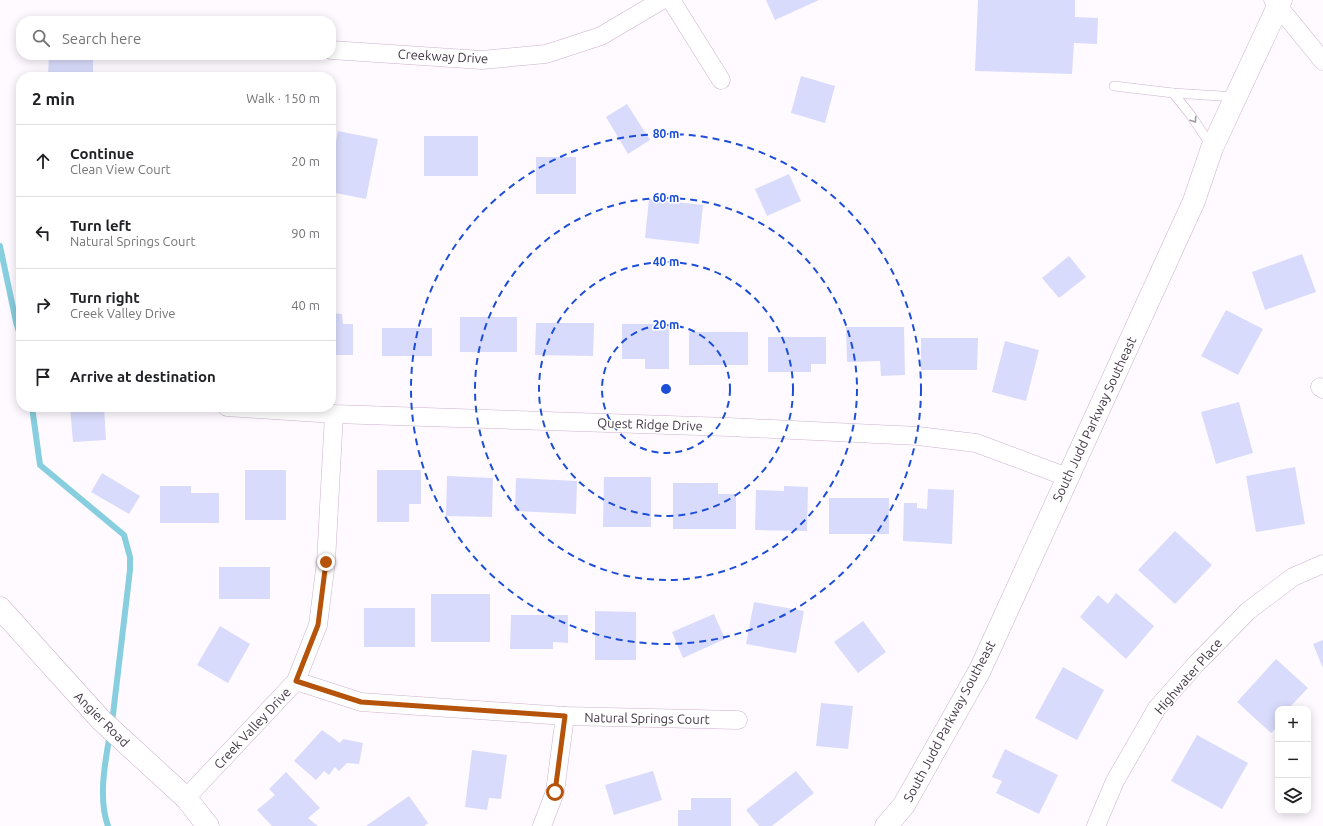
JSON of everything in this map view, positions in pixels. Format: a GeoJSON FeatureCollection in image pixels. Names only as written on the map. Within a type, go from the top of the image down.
{"type":"FeatureCollection","features":[{"type":"Feature","properties":{"kind":"main road","name":"South Judd Parkway Southeast"},"geometry":{"type":"LineString","coordinates":[[886,826],[904,805],[980,670],[1194,201],[1212,148],[1277,2]]}},
{"type":"Feature","properties":{"kind":"main road","name":"Angier Road"},"geometry":{"type":"LineString","coordinates":[[0,608],[101,720],[186,798],[208,826]]}},
{"type":"Feature","properties":{"kind":"street","name":"Creekway Drive"},"geometry":{"type":"LineString","coordinates":[[336,50],[482,60],[546,54],[601,36],[662,0]]}},
{"type":"Feature","properties":{"kind":"street"},"geometry":{"type":"LineString","coordinates":[[671,0],[721,80]]}},
{"type":"Feature","properties":{"kind":"street"},"geometry":{"type":"LineString","coordinates":[[1277,2],[1323,61]]}},
{"type":"Feature","properties":{"kind":"street","name":"Quest Ridge Drive"},"geometry":{"type":"LineString","coordinates":[[303,412],[721,427],[918,436],[976,444],[1067,477]]}},
{"type":"Feature","properties":{"kind":"street","name":"Creek Valley Drive"},"geometry":{"type":"LineString","coordinates":[[186,798],[296,681],[318,625],[326,562],[334,414]]}},
{"type":"Feature","properties":{"kind":"street","name":"Highwater Place"},"geometry":{"type":"LineString","coordinates":[[1096,826],[1115,781],[1162,703],[1196,664],[1248,610],[1293,577],[1323,564]]}},
{"type":"Feature","properties":{"kind":"street","name":"Natural Springs Court"},"geometry":{"type":"LineString","coordinates":[[296,681],[361,702],[565,716],[738,720]]}},
{"type":"Feature","properties":{"kind":"street"},"geometry":{"type":"LineString","coordinates":[[542,826],[555,792],[565,716]]}},
{"type":"Feature","properties":{"kind":"lane"},"geometry":{"type":"LineString","coordinates":[[1114,86],[1173,93],[1236,97]]}},
{"type":"Feature","properties":{"kind":"lane"},"geometry":{"type":"LineString","coordinates":[[1173,93],[1190,114],[1212,148]]}},
{"type":"Feature","properties":{"kind":"building"},"geometry":{"type":"Polygon","coordinates":[[[766,0],[819,0],[775,20],[766,0]]]}},
{"type":"Feature","properties":{"kind":"building"},"geometry":{"type":"Polygon","coordinates":[[[978,0],[1075,0],[1075,17],[1098,18],[1097,44],[1074,43],[1072,74],[975,71],[978,0]]]}},
{"type":"Feature","properties":{"kind":"building"},"geometry":{"type":"Polygon","coordinates":[[[49,60],[93,60],[93,72],[48,72],[49,60]]]}},
{"type":"Feature","properties":{"kind":"building"},"geometry":{"type":"Polygon","coordinates":[[[801,76],[835,86],[825,123],[791,113],[801,76]]]}},
{"type":"Feature","properties":{"kind":"building"},"geometry":{"type":"Polygon","coordinates":[[[627,104],[650,140],[628,154],[606,117],[627,104]]]}},
{"type":"Feature","properties":{"kind":"building"},"geometry":{"type":"Polygon","coordinates":[[[338,131],[378,139],[366,199],[336,193],[336,142],[338,131]]]}},
{"type":"Feature","properties":{"kind":"building"},"geometry":{"type":"Polygon","coordinates":[[[424,136],[478,136],[478,176],[424,176],[424,136]]]}},
{"type":"Feature","properties":{"kind":"building"},"geometry":{"type":"Polygon","coordinates":[[[536,157],[576,157],[576,194],[536,194],[536,157]]]}},
{"type":"Feature","properties":{"kind":"building"},"geometry":{"type":"Polygon","coordinates":[[[789,174],[801,201],[767,216],[755,189],[789,174]]]}},
{"type":"Feature","properties":{"kind":"building"},"geometry":{"type":"Polygon","coordinates":[[[649,199],[703,205],[699,244],[645,238],[649,199]]]}},
{"type":"Feature","properties":{"kind":"building"},"geometry":{"type":"Polygon","coordinates":[[[1302,254],[1316,292],[1265,310],[1252,272],[1302,254]]]}},
{"type":"Feature","properties":{"kind":"building"},"geometry":{"type":"Polygon","coordinates":[[[1069,256],[1086,277],[1059,298],[1042,278],[1069,256]]]}},
{"type":"Feature","properties":{"kind":"building"},"geometry":{"type":"Polygon","coordinates":[[[1226,310],[1263,329],[1238,375],[1201,356],[1226,310]]]}},
{"type":"Feature","properties":{"kind":"building"},"geometry":{"type":"Polygon","coordinates":[[[336,313],[342,314],[343,324],[353,324],[353,355],[336,355],[336,313]]]}},
{"type":"Feature","properties":{"kind":"building"},"geometry":{"type":"Polygon","coordinates":[[[460,317],[517,317],[517,352],[460,352],[460,317]]]}},
{"type":"Feature","properties":{"kind":"building"},"geometry":{"type":"Polygon","coordinates":[[[536,323],[594,323],[593,356],[535,355],[536,323]]]}},
{"type":"Feature","properties":{"kind":"building"},"geometry":{"type":"Polygon","coordinates":[[[622,324],[669,324],[669,369],[645,369],[645,359],[622,359],[622,324]]]}},
{"type":"Feature","properties":{"kind":"building"},"geometry":{"type":"Polygon","coordinates":[[[846,327],[904,327],[905,375],[881,376],[880,361],[847,362],[846,327]]]}},
{"type":"Feature","properties":{"kind":"building"},"geometry":{"type":"Polygon","coordinates":[[[382,328],[432,328],[432,356],[382,356],[382,328]]]}},
{"type":"Feature","properties":{"kind":"building"},"geometry":{"type":"Polygon","coordinates":[[[689,332],[748,332],[748,365],[689,365],[689,332]]]}},
{"type":"Feature","properties":{"kind":"building"},"geometry":{"type":"Polygon","coordinates":[[[768,337],[826,337],[826,364],[811,364],[811,372],[768,372],[768,337]]]}},
{"type":"Feature","properties":{"kind":"building"},"geometry":{"type":"Polygon","coordinates":[[[921,338],[978,338],[977,370],[921,370],[921,338]]]}},
{"type":"Feature","properties":{"kind":"building"},"geometry":{"type":"Polygon","coordinates":[[[1005,341],[1039,350],[1026,401],[992,392],[1005,341]]]}},
{"type":"Feature","properties":{"kind":"building"},"geometry":{"type":"Polygon","coordinates":[[[1239,402],[1253,453],[1216,464],[1201,412],[1239,402]]]}},
{"type":"Feature","properties":{"kind":"building"},"geometry":{"type":"Polygon","coordinates":[[[70,412],[104,412],[106,440],[73,442],[70,412]]]}},
{"type":"Feature","properties":{"kind":"building"},"geometry":{"type":"Polygon","coordinates":[[[1295,467],[1305,524],[1256,532],[1246,476],[1295,467]]]}},
{"type":"Feature","properties":{"kind":"building"},"geometry":{"type":"Polygon","coordinates":[[[245,470],[286,470],[286,520],[245,520],[245,470]]]}},
{"type":"Feature","properties":{"kind":"building"},"geometry":{"type":"Polygon","coordinates":[[[377,470],[421,470],[421,504],[409,504],[409,522],[377,522],[377,470]]]}},
{"type":"Feature","properties":{"kind":"building"},"geometry":{"type":"Polygon","coordinates":[[[102,473],[140,496],[129,514],[91,492],[102,473]]]}},
{"type":"Feature","properties":{"kind":"building"},"geometry":{"type":"Polygon","coordinates":[[[447,476],[493,478],[492,517],[446,516],[447,476]]]}},
{"type":"Feature","properties":{"kind":"building"},"geometry":{"type":"Polygon","coordinates":[[[604,477],[651,477],[651,527],[603,527],[604,477]]]}},
{"type":"Feature","properties":{"kind":"building"},"geometry":{"type":"Polygon","coordinates":[[[516,478],[577,481],[576,514],[515,511],[516,478]]]}},
{"type":"Feature","properties":{"kind":"building"},"geometry":{"type":"Polygon","coordinates":[[[673,483],[718,483],[718,494],[736,494],[736,529],[673,529],[673,483]]]}},
{"type":"Feature","properties":{"kind":"building"},"geometry":{"type":"Polygon","coordinates":[[[160,486],[191,486],[191,493],[219,493],[219,523],[160,523],[160,486]]]}},
{"type":"Feature","properties":{"kind":"building"},"geometry":{"type":"Polygon","coordinates":[[[784,486],[808,487],[807,531],[755,530],[756,490],[784,491],[784,486]]]}},
{"type":"Feature","properties":{"kind":"building"},"geometry":{"type":"Polygon","coordinates":[[[928,489],[954,490],[952,544],[903,541],[904,503],[917,503],[917,508],[927,509],[928,489]]]}},
{"type":"Feature","properties":{"kind":"building"},"geometry":{"type":"Polygon","coordinates":[[[829,498],[889,498],[889,534],[829,534],[829,498]]]}},
{"type":"Feature","properties":{"kind":"building"},"geometry":{"type":"Polygon","coordinates":[[[1175,531],[1212,565],[1175,604],[1138,570],[1175,531]]]}},
{"type":"Feature","properties":{"kind":"building"},"geometry":{"type":"Polygon","coordinates":[[[219,567],[270,567],[270,599],[219,599],[219,567]]]}},
{"type":"Feature","properties":{"kind":"building"},"geometry":{"type":"Polygon","coordinates":[[[1116,593],[1154,626],[1126,659],[1080,617],[1098,595],[1108,604],[1116,593]]]}},
{"type":"Feature","properties":{"kind":"building"},"geometry":{"type":"Polygon","coordinates":[[[431,594],[490,594],[490,642],[431,642],[431,594]]]}},
{"type":"Feature","properties":{"kind":"building"},"geometry":{"type":"Polygon","coordinates":[[[754,602],[804,611],[796,653],[746,644],[754,602]]]}},
{"type":"Feature","properties":{"kind":"building"},"geometry":{"type":"Polygon","coordinates":[[[364,608],[415,608],[415,647],[364,647],[364,608]]]}},
{"type":"Feature","properties":{"kind":"building"},"geometry":{"type":"Polygon","coordinates":[[[595,611],[636,612],[636,660],[595,660],[595,611]]]}},
{"type":"Feature","properties":{"kind":"building"},"geometry":{"type":"Polygon","coordinates":[[[714,614],[725,639],[683,658],[672,632],[714,614]]]}},
{"type":"Feature","properties":{"kind":"building"},"geometry":{"type":"Polygon","coordinates":[[[511,615],[568,615],[568,643],[553,642],[553,649],[510,649],[511,615]]]}},
{"type":"Feature","properties":{"kind":"building"},"geometry":{"type":"Polygon","coordinates":[[[863,621],[886,652],[858,673],[834,642],[863,621]]]}},
{"type":"Feature","properties":{"kind":"building"},"geometry":{"type":"Polygon","coordinates":[[[220,626],[250,644],[228,683],[197,665],[220,626]]]}},
{"type":"Feature","properties":{"kind":"building"},"geometry":{"type":"Polygon","coordinates":[[[1323,640],[1323,668],[1313,644],[1323,640]]]}},
{"type":"Feature","properties":{"kind":"building"},"geometry":{"type":"Polygon","coordinates":[[[1276,659],[1308,688],[1291,706],[1275,706],[1275,729],[1271,733],[1237,702],[1276,659]]]}},
{"type":"Feature","properties":{"kind":"building"},"geometry":{"type":"Polygon","coordinates":[[[1063,667],[1104,690],[1077,740],[1035,718],[1063,667]]]}},
{"type":"Feature","properties":{"kind":"building"},"geometry":{"type":"Polygon","coordinates":[[[821,703],[853,706],[848,749],[816,746],[821,703]]]}},
{"type":"Feature","properties":{"kind":"building"},"geometry":{"type":"Polygon","coordinates":[[[322,730],[340,743],[343,739],[363,743],[359,764],[347,763],[339,771],[335,767],[329,775],[324,771],[316,780],[294,761],[322,730]]]}},
{"type":"Feature","properties":{"kind":"building"},"geometry":{"type":"Polygon","coordinates":[[[1197,735],[1248,763],[1222,809],[1171,781],[1197,735]]]}},
{"type":"Feature","properties":{"kind":"building"},"geometry":{"type":"Polygon","coordinates":[[[1005,749],[1058,775],[1039,814],[996,793],[1002,781],[992,777],[1005,749]]]}},
{"type":"Feature","properties":{"kind":"building"},"geometry":{"type":"Polygon","coordinates":[[[472,750],[507,755],[501,799],[489,798],[487,810],[465,807],[472,750]]]}},
{"type":"Feature","properties":{"kind":"building"},"geometry":{"type":"Polygon","coordinates":[[[653,771],[662,800],[614,815],[605,785],[653,771]]]}},
{"type":"Feature","properties":{"kind":"building"},"geometry":{"type":"Polygon","coordinates":[[[796,771],[814,793],[772,826],[759,826],[746,810],[796,771]]]}},
{"type":"Feature","properties":{"kind":"building"},"geometry":{"type":"Polygon","coordinates":[[[286,772],[320,808],[308,818],[318,826],[272,826],[257,810],[275,795],[269,789],[286,772]]]}},
{"type":"Feature","properties":{"kind":"building"},"geometry":{"type":"Polygon","coordinates":[[[409,796],[428,823],[424,826],[366,826],[409,796]]]}},
{"type":"Feature","properties":{"kind":"building"},"geometry":{"type":"Polygon","coordinates":[[[691,798],[731,798],[731,826],[678,826],[678,810],[691,810],[691,798]]]}},
{"type":"Feature","properties":{"kind":"waterway"},"geometry":{"type":"LineString","coordinates":[[0,246],[16,322]]}},
{"type":"Feature","properties":{"kind":"waterway"},"geometry":{"type":"LineString","coordinates":[[33,412],[40,465],[124,535],[130,557],[130,570],[112,723]]}},
{"type":"Feature","properties":{"kind":"waterway"},"geometry":{"type":"LineString","coordinates":[[108,826],[103,804],[103,780],[110,734]]}},
{"type":"Feature","properties":{"kind":"route"},"geometry":{"type":"LineString","coordinates":[[326,562],[318,625],[296,681],[361,702],[565,716],[555,792]]}}]}
